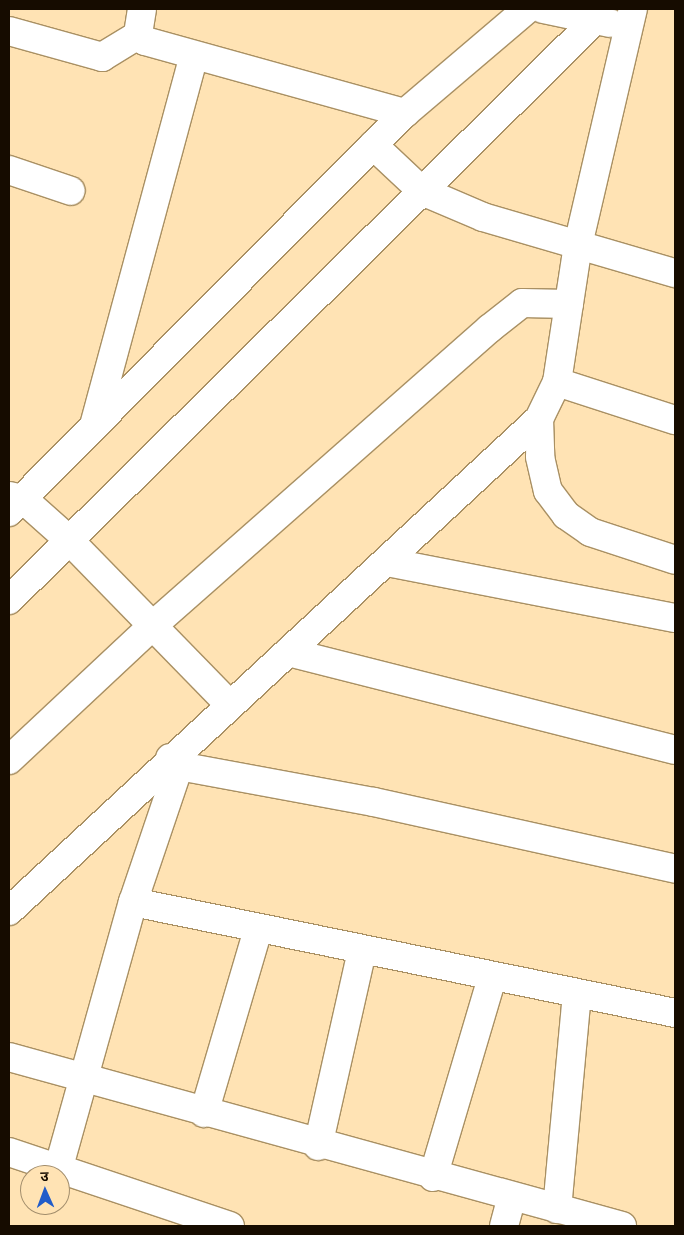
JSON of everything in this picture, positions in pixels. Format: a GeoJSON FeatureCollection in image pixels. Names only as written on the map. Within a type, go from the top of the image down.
{"type":"FeatureCollection","features":[{"type":"Feature","properties":{"kind":"street"},"geometry":{"type":"LineString","coordinates":[[229,704],[151,627],[69,540],[14,502],[405,113],[527,9]]}},
{"type":"Feature","properties":{"kind":"street"},"geometry":{"type":"LineString","coordinates":[[9,911],[174,762],[229,704],[387,562],[539,419],[557,382],[578,245],[631,18],[594,21],[543,9]]}},
{"type":"Feature","properties":{"kind":"street"},"geometry":{"type":"LineString","coordinates":[[9,600],[594,21]]}},
{"type":"Feature","properties":{"kind":"street"},"geometry":{"type":"LineString","coordinates":[[9,31],[102,57],[140,22],[145,41],[405,113]]}},
{"type":"Feature","properties":{"kind":"street"},"geometry":{"type":"LineString","coordinates":[[95,423],[194,56]]}},
{"type":"Feature","properties":{"kind":"street"},"geometry":{"type":"LineString","coordinates":[[372,145],[422,191],[483,217],[675,273]]}},
{"type":"Feature","properties":{"kind":"street"},"geometry":{"type":"LineString","coordinates":[[9,170],[71,191]]}},
{"type":"Feature","properties":{"kind":"street"},"geometry":{"type":"LineString","coordinates":[[9,760],[151,627],[522,303],[569,304]]}},
{"type":"Feature","properties":{"kind":"street"},"geometry":{"type":"LineString","coordinates":[[557,382],[675,420]]}},
{"type":"Feature","properties":{"kind":"street"},"geometry":{"type":"LineString","coordinates":[[539,419],[540,457],[548,491],[566,515],[590,532],[675,560]]}},
{"type":"Feature","properties":{"kind":"street"},"geometry":{"type":"LineString","coordinates":[[387,562],[675,618]]}},
{"type":"Feature","properties":{"kind":"street"},"geometry":{"type":"LineString","coordinates":[[288,652],[675,750]]}},
{"type":"Feature","properties":{"kind":"street"},"geometry":{"type":"LineString","coordinates":[[174,762],[374,802],[675,869]]}},
{"type":"Feature","properties":{"kind":"street"},"geometry":{"type":"LineString","coordinates":[[59,1165],[174,762]]}},
{"type":"Feature","properties":{"kind":"street"},"geometry":{"type":"LineString","coordinates":[[133,902],[492,978],[675,1013]]}},
{"type":"Feature","properties":{"kind":"street"},"geometry":{"type":"LineString","coordinates":[[204,1113],[258,929]]}},
{"type":"Feature","properties":{"kind":"street"},"geometry":{"type":"LineString","coordinates":[[318,1146],[362,951]]}},
{"type":"Feature","properties":{"kind":"street"},"geometry":{"type":"LineString","coordinates":[[433,1177],[492,978]]}},
{"type":"Feature","properties":{"kind":"street"},"geometry":{"type":"LineString","coordinates":[[557,1208],[577,995]]}},
{"type":"Feature","properties":{"kind":"street"},"geometry":{"type":"LineString","coordinates":[[9,1057],[82,1080],[318,1146],[622,1226]]}},
{"type":"Feature","properties":{"kind":"street"},"geometry":{"type":"LineString","coordinates":[[9,1152],[44,1165]]}},
{"type":"Feature","properties":{"kind":"street"},"geometry":{"type":"LineString","coordinates":[[70,1174],[230,1226]]}},
{"type":"Feature","properties":{"kind":"street"},"geometry":{"type":"LineString","coordinates":[[504,1226],[512,1197]]}}]}
